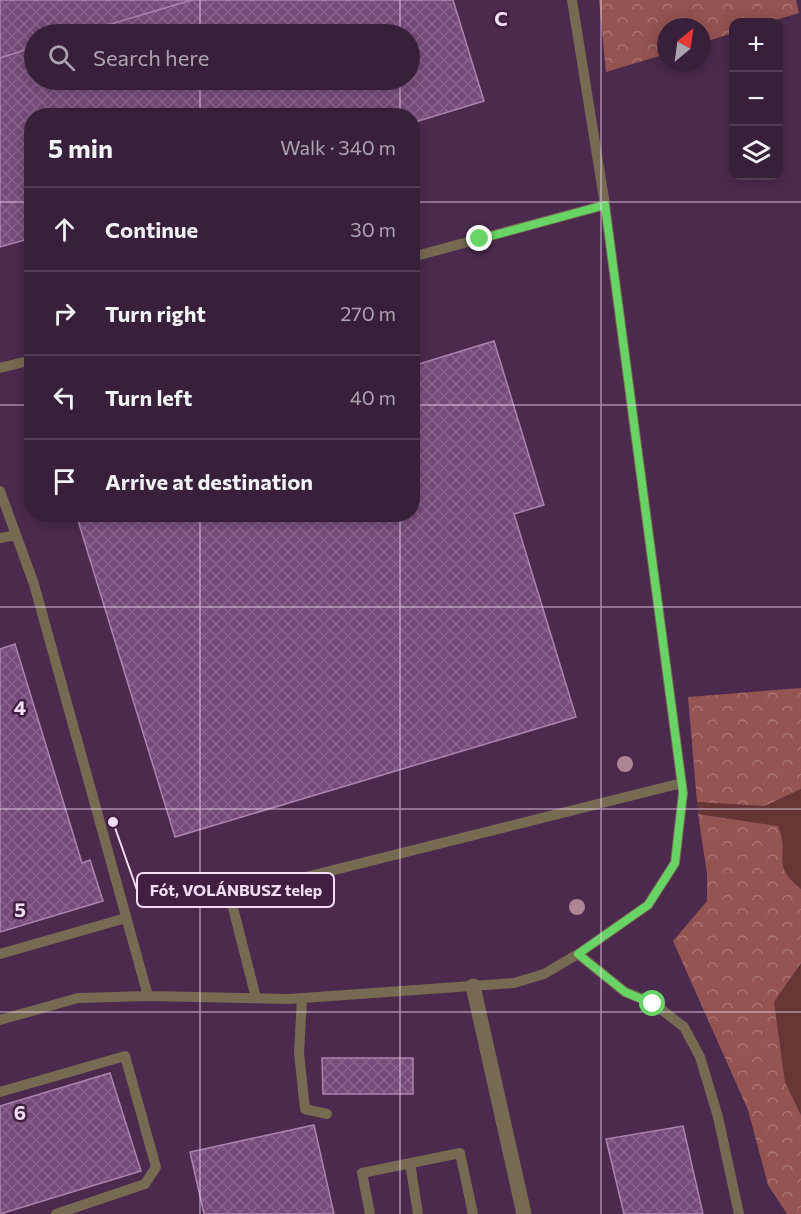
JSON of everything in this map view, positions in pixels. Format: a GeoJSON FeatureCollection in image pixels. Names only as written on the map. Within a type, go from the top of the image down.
{"type":"FeatureCollection","features":[{"type":"Feature","properties":{"kind":"street"},"geometry":{"type":"LineString","coordinates":[[473,986],[524,1214]]}},
{"type":"Feature","properties":{"kind":"lane"},"geometry":{"type":"LineString","coordinates":[[0,1020],[78,998],[148,996],[302,998],[514,983],[544,974],[578,954],[648,905],[675,863],[683,793],[682,783],[605,205],[572,0]]}},
{"type":"Feature","properties":{"kind":"lane"},"geometry":{"type":"LineString","coordinates":[[420,255],[605,205]]}},
{"type":"Feature","properties":{"kind":"lane"},"geometry":{"type":"LineString","coordinates":[[0,368],[24,362]]}},
{"type":"Feature","properties":{"kind":"lane"},"geometry":{"type":"LineString","coordinates":[[0,491],[34,584],[148,996]]}},
{"type":"Feature","properties":{"kind":"lane"},"geometry":{"type":"LineString","coordinates":[[0,538],[16,535]]}},
{"type":"Feature","properties":{"kind":"lane"},"geometry":{"type":"LineString","coordinates":[[256,998],[230,896],[682,783]]}},
{"type":"Feature","properties":{"kind":"lane"},"geometry":{"type":"LineString","coordinates":[[0,954],[126,918]]}},
{"type":"Feature","properties":{"kind":"lane"},"geometry":{"type":"LineString","coordinates":[[578,954],[625,992],[653,1004],[684,1027],[700,1057],[718,1117],[739,1214]]}},
{"type":"Feature","properties":{"kind":"lane"},"geometry":{"type":"LineString","coordinates":[[302,998],[298,1053],[305,1109],[327,1114]]}},
{"type":"Feature","properties":{"kind":"lane"},"geometry":{"type":"LineString","coordinates":[[0,1092],[125,1056],[156,1167],[145,1184],[56,1214]]}},
{"type":"Feature","properties":{"kind":"lane"},"geometry":{"type":"LineString","coordinates":[[370,1214],[362,1173],[460,1153],[473,1214]]}},
{"type":"Feature","properties":{"kind":"lane"},"geometry":{"type":"LineString","coordinates":[[410,1164],[418,1214]]}},
{"type":"Feature","properties":{"kind":"shaded area"},"geometry":{"type":"Polygon","coordinates":[[[801,789],[801,889],[791,880],[783,866],[783,845],[778,826],[698,814],[697,802],[765,806],[801,789]]]}},
{"type":"Feature","properties":{"kind":"shaded area"},"geometry":{"type":"Polygon","coordinates":[[[801,963],[801,1115],[785,1082],[774,1002],[801,963]]]}},
{"type":"Feature","properties":{"kind":"green space"},"geometry":{"type":"Polygon","coordinates":[[[599,0],[796,0],[799,13],[782,18],[729,18],[729,34],[711,40],[711,18],[657,18],[657,57],[606,72],[599,0]]]}},
{"type":"Feature","properties":{"kind":"green space"},"geometry":{"type":"Polygon","coordinates":[[[801,688],[801,789],[765,806],[697,802],[688,697],[801,688]]]}},
{"type":"Feature","properties":{"kind":"green space"},"geometry":{"type":"Polygon","coordinates":[[[698,814],[778,826],[783,845],[783,866],[791,880],[801,889],[801,963],[774,1002],[785,1082],[801,1115],[801,1214],[787,1214],[768,1185],[748,1110],[673,941],[707,901],[707,874],[698,814]]]}},
{"type":"Feature","properties":{"kind":"building"},"geometry":{"type":"Polygon","coordinates":[[[0,0],[192,0],[111,24],[24,24],[24,50],[0,58],[0,0]]]}},
{"type":"Feature","properties":{"kind":"building"},"geometry":{"type":"Polygon","coordinates":[[[192,0],[453,0],[484,101],[420,121],[420,108],[24,108],[24,240],[0,247],[0,58],[24,50],[24,90],[420,90],[420,24],[111,24],[192,0]]]}},
{"type":"Feature","properties":{"kind":"building"},"geometry":{"type":"Polygon","coordinates":[[[494,341],[544,505],[514,514],[576,717],[175,837],[78,522],[420,522],[420,364],[494,341]]]}},
{"type":"Feature","properties":{"kind":"building"},"geometry":{"type":"Polygon","coordinates":[[[15,644],[82,863],[90,860],[103,901],[0,932],[0,649],[15,644]]]}},
{"type":"Feature","properties":{"kind":"building"},"geometry":{"type":"Polygon","coordinates":[[[322,1058],[413,1058],[413,1094],[323,1094],[322,1058]]]}},
{"type":"Feature","properties":{"kind":"building"},"geometry":{"type":"Polygon","coordinates":[[[110,1073],[141,1171],[0,1214],[0,1106],[110,1073]]]}},
{"type":"Feature","properties":{"kind":"building"},"geometry":{"type":"Polygon","coordinates":[[[314,1125],[334,1214],[204,1214],[190,1152],[314,1125]]]}},
{"type":"Feature","properties":{"kind":"building"},"geometry":{"type":"Polygon","coordinates":[[[683,1126],[703,1214],[624,1214],[606,1139],[683,1126]]]}},
{"type":"Feature","properties":{"kind":"place","name":"Fót, VOLÁNBUSZ telep"},"geometry":{"type":"Point","coordinates":[113,822]}},
{"type":"Feature","properties":{"kind":"route"},"geometry":{"type":"LineString","coordinates":[[480,239],[605,205],[683,793],[675,863],[648,905],[578,954],[604,978],[625,992],[653,1004]]}}]}
